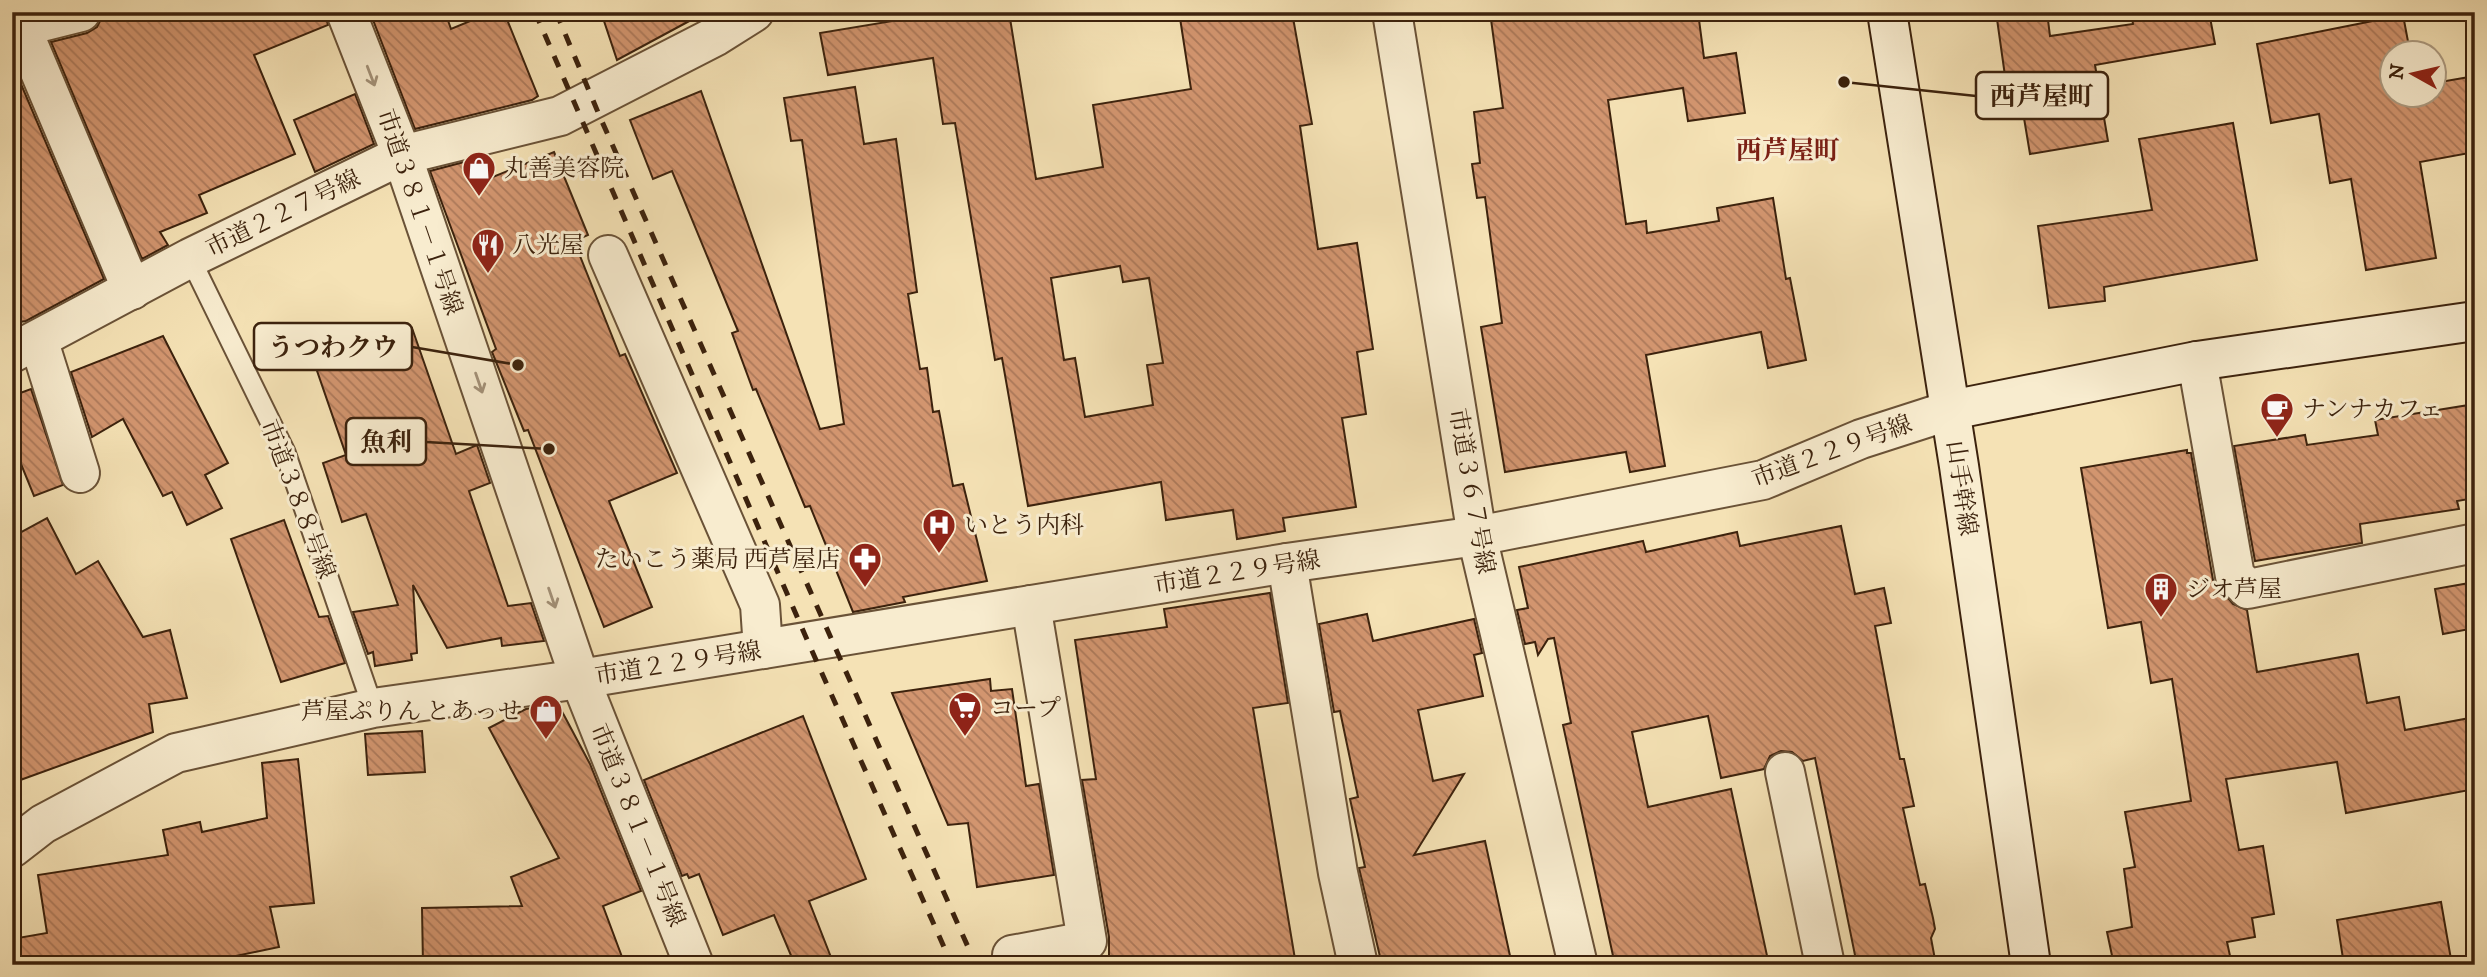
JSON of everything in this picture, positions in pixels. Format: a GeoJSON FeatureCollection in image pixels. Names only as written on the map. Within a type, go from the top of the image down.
{"type":"FeatureCollection","features":[{"type":"Feature","properties":{"kind":"street"},"geometry":{"type":"LineString","coordinates":[[81,12],[17,27],[132,290]]}},
{"type":"Feature","properties":{"kind":"street","name":"市道３８１－１号線"},"geometry":{"type":"LineString","coordinates":[[346,12],[402,155],[580,680],[694,965]]}},
{"type":"Feature","properties":{"kind":"street","name":"市道３６７号線"},"geometry":{"type":"LineString","coordinates":[[1392,12],[1477,536],[1578,965]]}},
{"type":"Feature","properties":{"kind":"street","name":"山手幹線"},"geometry":{"type":"LineString","coordinates":[[1887,12],[1951,410],[2031,965]]}},
{"type":"Feature","properties":{"kind":"street","name":"市道２２７号線"},"geometry":{"type":"LineString","coordinates":[[25,347],[190,258],[402,155],[560,116],[716,36],[752,13]]}},
{"type":"Feature","properties":{"kind":"street"},"geometry":{"type":"LineString","coordinates":[[608,255],[760,605],[763,649]]}},
{"type":"Feature","properties":{"kind":"street","name":"市道２２９号線"},"geometry":{"type":"LineString","coordinates":[[12,848],[43,824],[176,753],[373,708],[580,680],[1287,563],[1477,536],[1763,480],[1861,439],[1951,410],[2197,361],[2475,321]]}},
{"type":"Feature","properties":{"kind":"street"},"geometry":{"type":"LineString","coordinates":[[25,347],[80,473]]}},
{"type":"Feature","properties":{"kind":"street"},"geometry":{"type":"LineString","coordinates":[[2197,361],[2235,576],[2248,589],[2475,542]]}},
{"type":"Feature","properties":{"kind":"street"},"geometry":{"type":"LineString","coordinates":[[1287,563],[1338,873],[1358,965]]}},
{"type":"Feature","properties":{"kind":"street"},"geometry":{"type":"LineString","coordinates":[[1016,965],[1012,955],[1087,941],[1031,605]]}},
{"type":"Feature","properties":{"kind":"street"},"geometry":{"type":"LineString","coordinates":[[1785,772],[1825,965]]}},
{"type":"Feature","properties":{"kind":"lane","name":"市道３８８号線"},"geometry":{"type":"LineString","coordinates":[[190,258],[285,452],[373,708]]}},
{"type":"Feature","properties":{"kind":"building"},"geometry":{"type":"Polygon","coordinates":[[[129,12],[325,12],[328,25],[254,55],[295,154],[199,195],[207,213],[160,232],[168,245],[142,259],[51,42],[87,33],[97,27],[102,17],[129,12]]]}},
{"type":"Feature","properties":{"kind":"building"},"geometry":{"type":"Polygon","coordinates":[[[370,12],[445,12],[451,29],[492,12],[504,12],[538,96],[532,100],[415,129],[370,12]]]}},
{"type":"Feature","properties":{"kind":"building"},"geometry":{"type":"Polygon","coordinates":[[[601,12],[706,12],[617,60],[601,12]]]}},
{"type":"Feature","properties":{"kind":"building"},"geometry":{"type":"Polygon","coordinates":[[[923,12],[1009,12],[1036,179],[1103,167],[1093,105],[1191,89],[1180,18],[1213,12],[1292,12],[1312,124],[1300,126],[1318,249],[1357,243],[1373,349],[1357,352],[1366,414],[1342,418],[1356,507],[1283,518],[1285,531],[1237,539],[1233,510],[1166,520],[1161,482],[1028,506],[1002,358],[995,360],[955,123],[943,124],[933,58],[828,75],[820,33],[923,16],[923,12]],[[1120,266],[1051,278],[1064,360],[1075,358],[1085,417],[1153,405],[1147,365],[1163,363],[1149,278],[1123,282],[1120,266]]]}},
{"type":"Feature","properties":{"kind":"building"},"geometry":{"type":"Polygon","coordinates":[[[1490,12],[1698,12],[1704,58],[1736,53],[1745,113],[1688,121],[1683,88],[1608,100],[1626,224],[1646,221],[1647,233],[1719,221],[1717,208],[1773,198],[1786,279],[1790,278],[1806,360],[1768,368],[1761,332],[1646,355],[1665,466],[1630,472],[1626,452],[1505,472],[1481,327],[1502,323],[1485,197],[1477,198],[1472,164],[1480,163],[1474,112],[1503,108],[1490,12]]]}},
{"type":"Feature","properties":{"kind":"building"},"geometry":{"type":"Polygon","coordinates":[[[1996,12],[2047,12],[2050,36],[2133,24],[2131,12],[2209,12],[2215,44],[2095,65],[2108,141],[2030,154],[2019,88],[2007,90],[1996,12]]]}},
{"type":"Feature","properties":{"kind":"building"},"geometry":{"type":"Polygon","coordinates":[[[2403,15],[2407,38],[2378,38],[2378,108],[2448,108],[2448,81],[2475,76],[2475,152],[2420,162],[2436,258],[2366,270],[2351,179],[2330,183],[2319,114],[2271,123],[2257,44],[2403,15]]]}},
{"type":"Feature","properties":{"kind":"building"},"geometry":{"type":"Polygon","coordinates":[[[12,63],[104,279],[26,321],[12,323],[12,63]]]}},
{"type":"Feature","properties":{"kind":"building"},"geometry":{"type":"Polygon","coordinates":[[[855,87],[864,144],[896,139],[917,292],[908,294],[920,369],[927,368],[933,412],[939,411],[953,486],[963,484],[987,581],[903,597],[905,602],[853,612],[810,506],[805,507],[756,389],[753,390],[732,333],[738,331],[672,171],[653,179],[630,120],[701,91],[820,429],[844,424],[802,140],[791,141],[784,98],[855,87]]]}},
{"type":"Feature","properties":{"kind":"building"},"geometry":{"type":"Polygon","coordinates":[[[355,94],[374,144],[315,172],[294,120],[355,94]]]}},
{"type":"Feature","properties":{"kind":"building"},"geometry":{"type":"Polygon","coordinates":[[[2233,123],[2257,260],[2104,287],[2105,301],[2049,308],[2038,226],[2152,210],[2139,139],[2233,123]]]}},
{"type":"Feature","properties":{"kind":"building"},"geometry":{"type":"Polygon","coordinates":[[[554,152],[588,235],[574,241],[620,356],[625,354],[677,473],[609,501],[652,607],[604,627],[528,430],[524,431],[492,352],[496,349],[430,171],[483,157],[493,177],[554,152]]]}},
{"type":"Feature","properties":{"kind":"building"},"geometry":{"type":"Polygon","coordinates":[[[412,328],[456,454],[477,445],[490,483],[469,491],[508,606],[531,603],[544,641],[502,646],[501,638],[447,648],[413,585],[417,653],[411,654],[412,660],[375,666],[373,652],[368,654],[353,612],[398,605],[366,514],[342,522],[323,463],[346,455],[314,362],[412,328]]]}},
{"type":"Feature","properties":{"kind":"building"},"geometry":{"type":"Polygon","coordinates":[[[163,336],[228,463],[205,475],[222,508],[187,525],[172,492],[163,496],[123,419],[92,437],[71,372],[163,336]]]}},
{"type":"Feature","properties":{"kind":"building"},"geometry":{"type":"Polygon","coordinates":[[[31,389],[63,485],[34,496],[12,442],[12,396],[31,389]]]}},
{"type":"Feature","properties":{"kind":"building"},"geometry":{"type":"Polygon","coordinates":[[[2475,404],[2475,498],[2457,501],[2459,509],[2360,524],[2362,543],[2255,561],[2234,446],[2305,435],[2307,445],[2378,435],[2375,420],[2475,404]]]}},
{"type":"Feature","properties":{"kind":"building"},"geometry":{"type":"Polygon","coordinates":[[[2187,450],[2187,453],[2191,453],[2213,580],[2233,604],[2247,610],[2257,672],[2358,654],[2367,703],[2399,697],[2405,730],[2475,717],[2475,789],[2346,813],[2337,762],[2226,779],[2239,850],[2263,846],[2274,914],[2252,918],[2255,937],[2227,942],[2232,965],[2114,965],[2107,932],[2132,927],[2124,869],[2135,867],[2125,812],[2191,801],[2172,679],[2151,683],[2141,622],[2108,628],[2081,468],[2187,450]]]}},
{"type":"Feature","properties":{"kind":"building"},"geometry":{"type":"Polygon","coordinates":[[[47,518],[76,574],[98,561],[143,637],[170,630],[187,698],[149,704],[153,732],[12,783],[12,537],[47,518]]]}},
{"type":"Feature","properties":{"kind":"building"},"geometry":{"type":"Polygon","coordinates":[[[284,520],[319,617],[328,616],[345,663],[281,682],[231,539],[284,520]]]}},
{"type":"Feature","properties":{"kind":"building"},"geometry":{"type":"Polygon","coordinates":[[[1841,526],[1855,594],[1884,588],[1891,623],[1875,626],[1900,759],[1904,759],[1914,806],[1903,808],[1920,885],[1925,884],[1933,918],[1935,929],[1931,938],[1936,965],[1857,965],[1815,758],[1803,761],[1792,752],[1781,751],[1770,756],[1764,769],[1721,778],[1708,716],[1632,732],[1648,807],[1731,789],[1769,965],[1615,965],[1563,725],[1571,723],[1554,638],[1548,639],[1538,655],[1535,642],[1525,644],[1517,610],[1528,608],[1519,567],[1643,541],[1646,552],[1737,532],[1740,546],[1841,526]]]}},
{"type":"Feature","properties":{"kind":"building"},"geometry":{"type":"Polygon","coordinates":[[[2475,582],[2475,628],[2443,634],[2435,589],[2475,582]]]}},
{"type":"Feature","properties":{"kind":"building"},"geometry":{"type":"Polygon","coordinates":[[[1270,593],[1288,703],[1253,708],[1296,965],[1109,965],[1109,937],[1082,780],[1096,779],[1075,640],[1167,627],[1164,609],[1270,593]]]}},
{"type":"Feature","properties":{"kind":"building"},"geometry":{"type":"Polygon","coordinates":[[[1367,614],[1373,641],[1474,619],[1482,653],[1474,655],[1483,696],[1418,710],[1433,781],[1464,774],[1414,855],[1485,841],[1512,965],[1382,965],[1359,868],[1365,867],[1350,799],[1358,797],[1340,711],[1334,712],[1319,624],[1367,614]]]}},
{"type":"Feature","properties":{"kind":"building","name":"コープ"},"geometry":{"type":"Polygon","coordinates":[[[990,679],[991,691],[1012,689],[1026,786],[1039,784],[1054,875],[977,887],[968,823],[948,825],[892,693],[990,679]]]}},
{"type":"Feature","properties":{"kind":"building"},"geometry":{"type":"Polygon","coordinates":[[[558,704],[590,764],[641,891],[603,906],[625,965],[423,965],[422,908],[522,906],[511,877],[559,858],[489,728],[526,709],[558,704]]]}},
{"type":"Feature","properties":{"kind":"building"},"geometry":{"type":"Polygon","coordinates":[[[803,716],[866,879],[809,901],[834,965],[795,965],[774,915],[723,935],[699,874],[689,878],[687,874],[682,876],[644,780],[803,716]]]}},
{"type":"Feature","properties":{"kind":"building"},"geometry":{"type":"Polygon","coordinates":[[[422,731],[425,772],[368,775],[365,734],[422,731]]]}},
{"type":"Feature","properties":{"kind":"building"},"geometry":{"type":"Polygon","coordinates":[[[298,759],[314,903],[270,907],[279,947],[193,965],[12,965],[12,939],[47,933],[38,875],[168,855],[163,830],[200,822],[202,832],[267,818],[262,763],[298,759]]]}},
{"type":"Feature","properties":{"kind":"building"},"geometry":{"type":"Polygon","coordinates":[[[2441,902],[2452,965],[2344,965],[2337,920],[2441,902]]]}},
{"type":"Feature","properties":{"kind":"railway"},"geometry":{"type":"LineString","coordinates":[[535,12],[808,642],[952,965]]}},
{"type":"Feature","properties":{"kind":"railway"},"geometry":{"type":"LineString","coordinates":[[556,12],[976,965]]}},
{"type":"Feature","properties":{"kind":"place","name":"西芦屋町"},"geometry":{"type":"Point","coordinates":[1844,82]}},
{"type":"Feature","properties":{"kind":"place","name":"丸善美容院"},"geometry":{"type":"Point","coordinates":[479,198]}},
{"type":"Feature","properties":{"kind":"place","name":"八光屋"},"geometry":{"type":"Point","coordinates":[488,275]}},
{"type":"Feature","properties":{"kind":"place","name":"うつわクウ"},"geometry":{"type":"Point","coordinates":[518,365]}},
{"type":"Feature","properties":{"kind":"place","name":"ナンナカフェ"},"geometry":{"type":"Point","coordinates":[2277,439]}},
{"type":"Feature","properties":{"kind":"place","name":"魚利"},"geometry":{"type":"Point","coordinates":[549,449]}},
{"type":"Feature","properties":{"kind":"place","name":"いとう内科"},"geometry":{"type":"Point","coordinates":[939,555]}},
{"type":"Feature","properties":{"kind":"place","name":"たいこう薬局 西芦屋店"},"geometry":{"type":"Point","coordinates":[865,589]}},
{"type":"Feature","properties":{"kind":"place","name":"ジオ芦屋"},"geometry":{"type":"Point","coordinates":[2161,619]}},
{"type":"Feature","properties":{"kind":"place","name":"コープ"},"geometry":{"type":"Point","coordinates":[965,738]}},
{"type":"Feature","properties":{"kind":"place","name":"芦屋ぷりん とあっせ"},"geometry":{"type":"Point","coordinates":[546,741]}},
{"type":"Feature","properties":{"kind":"district","name":"西芦屋町"},"geometry":{"type":"Point","coordinates":[1788,150]}}]}
